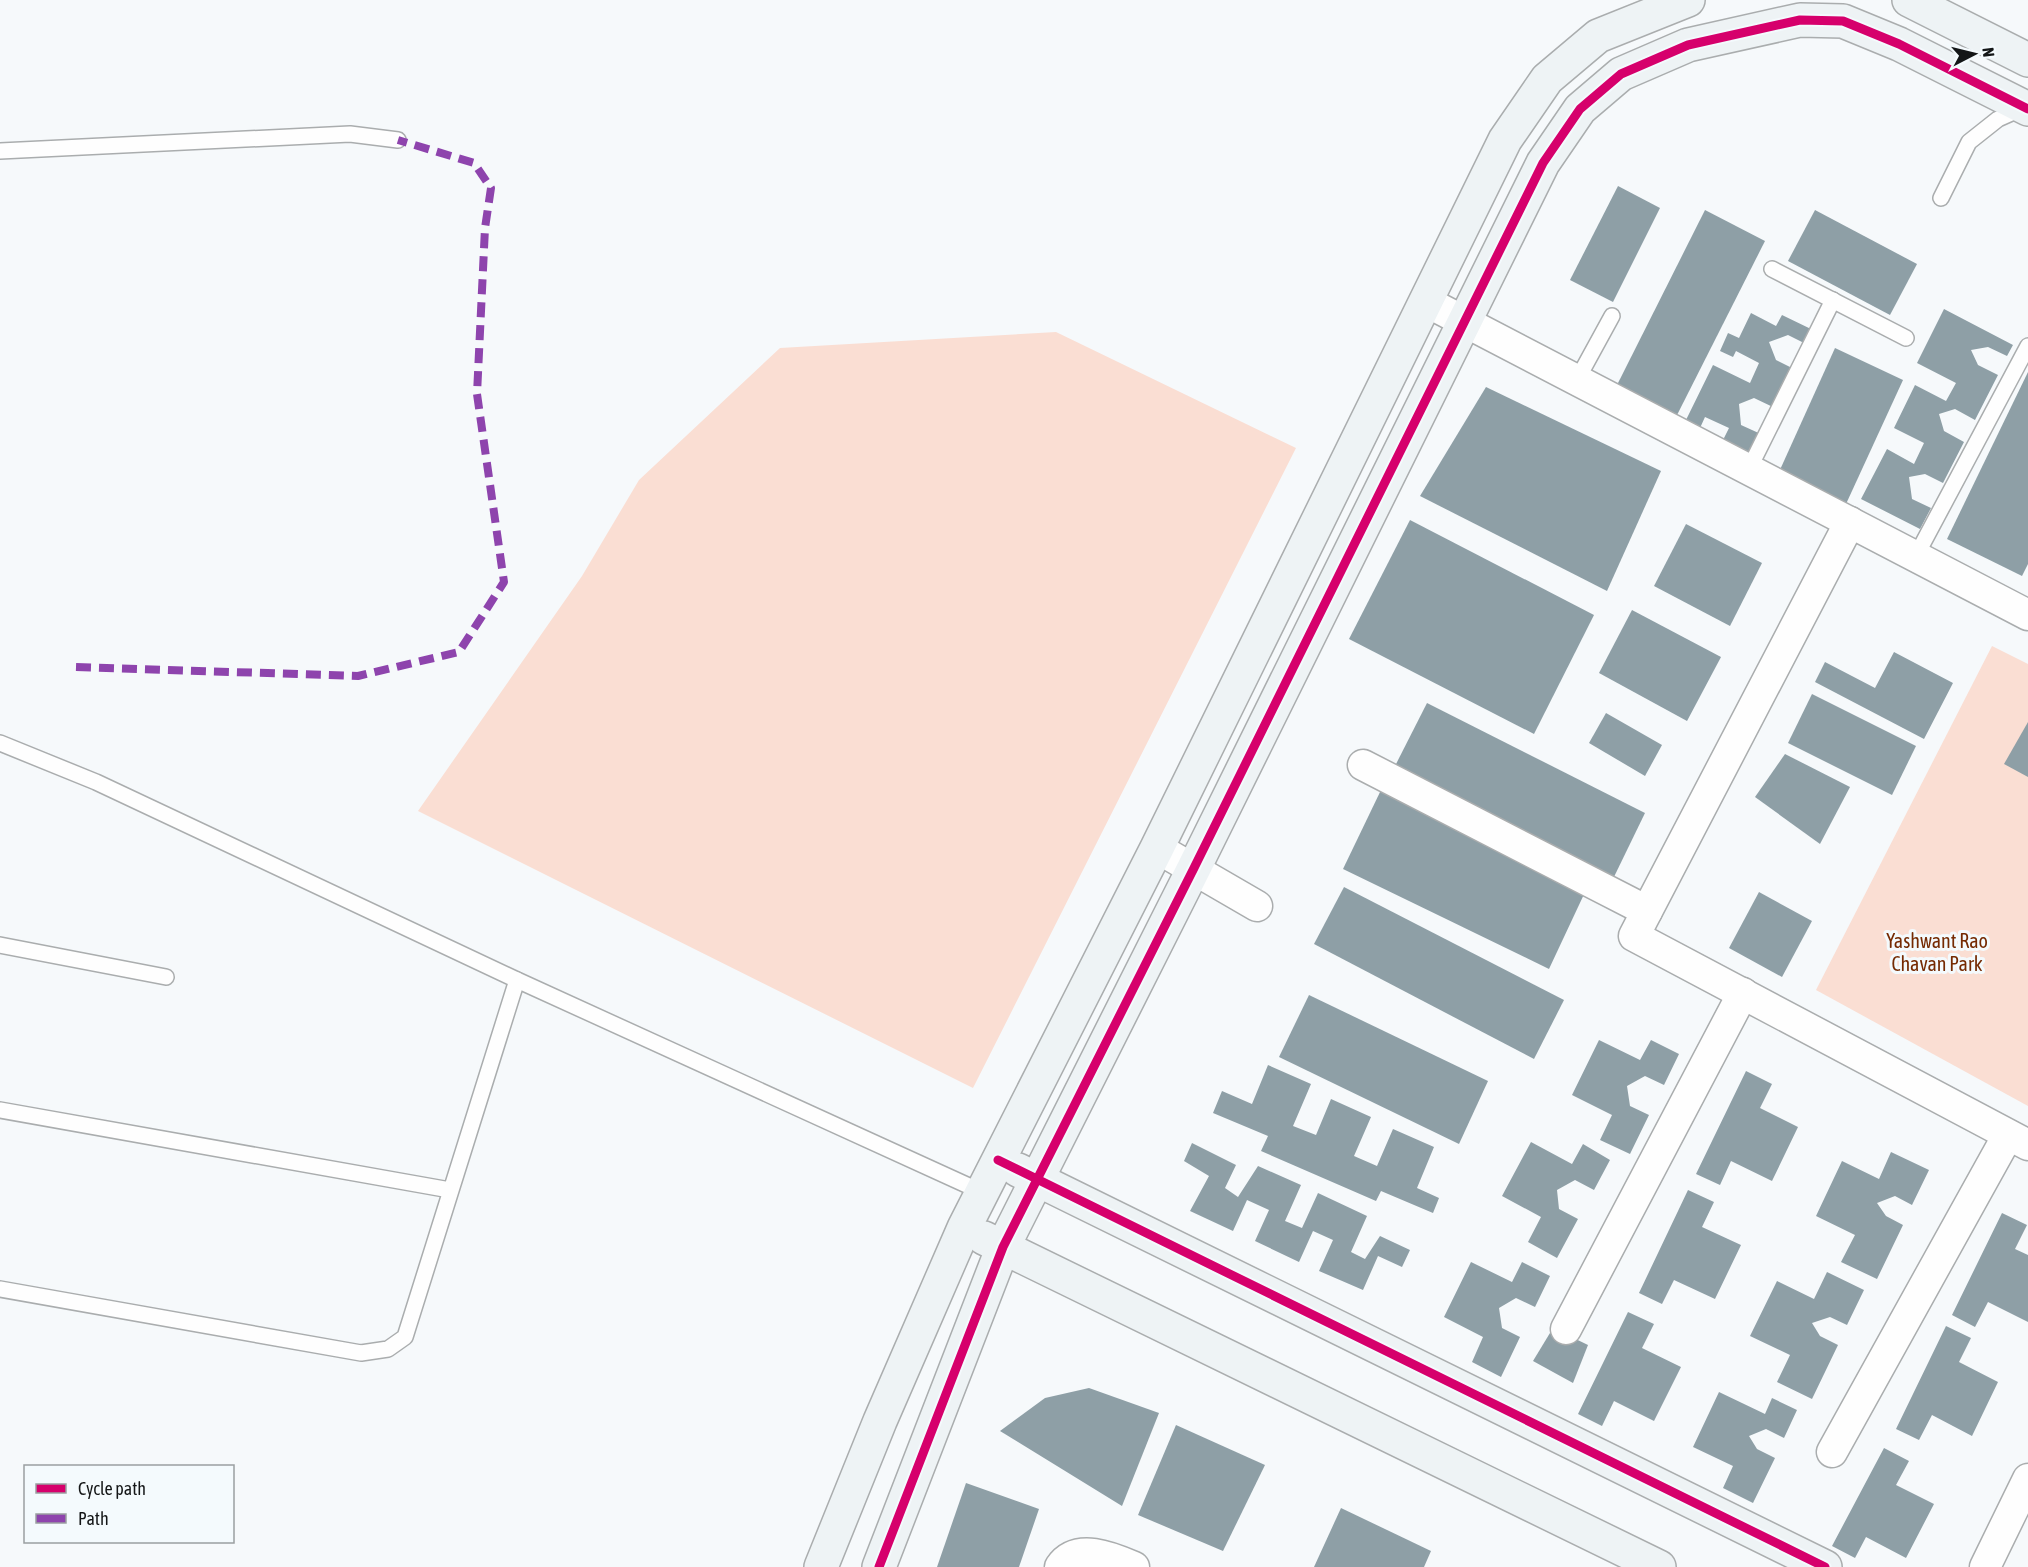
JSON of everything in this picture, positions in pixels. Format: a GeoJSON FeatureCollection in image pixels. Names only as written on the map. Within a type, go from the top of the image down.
{"type":"FeatureCollection","features":[{"type":"Feature","properties":{"kind":"street"},"geometry":{"type":"LineString","coordinates":[[821,1567],[880,1421],[964,1228],[1157,848],[1505,140],[1547,79],[1598,36],[1688,0]]}},
{"type":"Feature","properties":{"kind":"street"},"geometry":{"type":"LineString","coordinates":[[1909,0],[2028,60]]}},
{"type":"Feature","properties":{"kind":"street"},"geometry":{"type":"LineString","coordinates":[[879,1567],[1003,1247],[1194,868],[1542,162],[1580,109],[1621,74],[1688,45],[1800,20],[1843,21],[1899,44],[2026,108]]}},
{"type":"Feature","properties":{"kind":"street"},"geometry":{"type":"LineString","coordinates":[[1425,301],[2028,615]]}},
{"type":"Feature","properties":{"kind":"street"},"geometry":{"type":"LineString","coordinates":[[1832,1452],[2018,1140],[1634,936],[1850,522]]}},
{"type":"Feature","properties":{"kind":"street"},"geometry":{"type":"LineString","coordinates":[[1363,765],[1647,911]]}},
{"type":"Feature","properties":{"kind":"street"},"geometry":{"type":"LineString","coordinates":[[1157,848],[1257,906]]}},
{"type":"Feature","properties":{"kind":"street"},"geometry":{"type":"LineString","coordinates":[[1566,1329],[1743,993]]}},
{"type":"Feature","properties":{"kind":"street"},"geometry":{"type":"LineString","coordinates":[[998,1160],[1825,1567]]}},
{"type":"Feature","properties":{"kind":"street"},"geometry":{"type":"LineString","coordinates":[[964,1228],[1659,1567]]}},
{"type":"Feature","properties":{"kind":"street"},"geometry":{"type":"LineString","coordinates":[[1985,1567],[2028,1479]]}},
{"type":"Feature","properties":{"kind":"street"},"geometry":{"type":"LineString","coordinates":[[1060,1567],[1071,1557],[1091,1554],[1108,1556],[1134,1567]]}},
{"type":"Feature","properties":{"kind":"lane"},"geometry":{"type":"LineString","coordinates":[[1941,198],[1969,142],[1998,119],[2026,108]]}},
{"type":"Feature","properties":{"kind":"lane"},"geometry":{"type":"LineString","coordinates":[[0,151],[350,135],[398,140]]}},
{"type":"Feature","properties":{"kind":"lane"},"geometry":{"type":"LineString","coordinates":[[1772,269],[1906,338]]}},
{"type":"Feature","properties":{"kind":"lane"},"geometry":{"type":"LineString","coordinates":[[1749,469],[1833,300]]}},
{"type":"Feature","properties":{"kind":"lane"},"geometry":{"type":"LineString","coordinates":[[1577,380],[1612,316]]}},
{"type":"Feature","properties":{"kind":"lane"},"geometry":{"type":"LineString","coordinates":[[1916,556],[2028,346]]}},
{"type":"Feature","properties":{"kind":"lane"},"geometry":{"type":"LineString","coordinates":[[0,743],[96,782],[518,980],[982,1192]]}},
{"type":"Feature","properties":{"kind":"lane"},"geometry":{"type":"LineString","coordinates":[[0,945],[166,977]]}},
{"type":"Feature","properties":{"kind":"lane"},"geometry":{"type":"LineString","coordinates":[[0,1289],[361,1353],[388,1349],[405,1337],[518,980]]}},
{"type":"Feature","properties":{"kind":"lane"},"geometry":{"type":"LineString","coordinates":[[0,1110],[450,1190]]}},
{"type":"Feature","properties":{"kind":"green space"},"geometry":{"type":"Polygon","coordinates":[[[1056,332],[1296,448],[973,1088],[418,811],[582,576],[639,480],[780,348],[1056,332]]]}},
{"type":"Feature","properties":{"kind":"green space","name":"Yashwant Rao Chavan Park"},"geometry":{"type":"Polygon","coordinates":[[[1992,646],[2028,664],[2028,1106],[1816,990],[1992,646]]]}},
{"type":"Feature","properties":{"kind":"building"},"geometry":{"type":"Polygon","coordinates":[[[1618,186],[1660,208],[1613,302],[1570,280],[1618,186]]]}},
{"type":"Feature","properties":{"kind":"building"},"geometry":{"type":"Polygon","coordinates":[[[1705,210],[1765,241],[1674,421],[1614,391],[1705,210]]]}},
{"type":"Feature","properties":{"kind":"building"},"geometry":{"type":"Polygon","coordinates":[[[1815,210],[1917,264],[1890,315],[1788,261],[1815,210]]]}},
{"type":"Feature","properties":{"kind":"building"},"geometry":{"type":"Polygon","coordinates":[[[1944,309],[2013,345],[2007,356],[1988,347],[1971,350],[1978,365],[1998,375],[1975,420],[1955,409],[1939,414],[1944,431],[1964,442],[1943,483],[1925,474],[1909,477],[1912,499],[1931,508],[1920,529],[1861,499],[1887,449],[1914,464],[1924,443],[1894,428],[1915,385],[1946,401],[1956,383],[1917,363],[1944,309]]]}},
{"type":"Feature","properties":{"kind":"building"},"geometry":{"type":"Polygon","coordinates":[[[1751,313],[1776,326],[1782,315],[1813,330],[1806,344],[1788,335],[1769,342],[1776,360],[1794,369],[1775,408],[1754,398],[1739,404],[1741,425],[1763,435],[1753,455],[1723,440],[1729,428],[1705,417],[1700,428],[1685,422],[1713,365],[1750,383],[1759,363],[1736,351],[1733,357],[1720,351],[1728,333],[1739,338],[1751,313]]]}},
{"type":"Feature","properties":{"kind":"building"},"geometry":{"type":"Polygon","coordinates":[[[1835,348],[1903,380],[1846,504],[1779,472],[1835,348]]]}},
{"type":"Feature","properties":{"kind":"building"},"geometry":{"type":"Polygon","coordinates":[[[2028,372],[2028,564],[2022,576],[1947,539],[2028,372]]]}},
{"type":"Feature","properties":{"kind":"building"},"geometry":{"type":"Polygon","coordinates":[[[1486,387],[1661,471],[1607,591],[1420,496],[1486,387]]]}},
{"type":"Feature","properties":{"kind":"building"},"geometry":{"type":"Polygon","coordinates":[[[1410,520],[1594,615],[1534,734],[1349,639],[1410,520]]]}},
{"type":"Feature","properties":{"kind":"building"},"geometry":{"type":"Polygon","coordinates":[[[1686,524],[1762,563],[1730,626],[1654,586],[1686,524]]]}},
{"type":"Feature","properties":{"kind":"building"},"geometry":{"type":"Polygon","coordinates":[[[1632,610],[1721,657],[1687,721],[1599,673],[1632,610]]]}},
{"type":"Feature","properties":{"kind":"building"},"geometry":{"type":"Polygon","coordinates":[[[1894,652],[1953,683],[1924,739],[1815,682],[1825,662],[1875,688],[1894,652]]]}},
{"type":"Feature","properties":{"kind":"building"},"geometry":{"type":"Polygon","coordinates":[[[1812,694],[1916,746],[1892,795],[1788,743],[1812,694]]]}},
{"type":"Feature","properties":{"kind":"building"},"geometry":{"type":"Polygon","coordinates":[[[1427,703],[1645,813],[1612,881],[1393,770],[1427,703]]]}},
{"type":"Feature","properties":{"kind":"building"},"geometry":{"type":"Polygon","coordinates":[[[1606,713],[1662,745],[1645,776],[1589,743],[1606,713]]]}},
{"type":"Feature","properties":{"kind":"building"},"geometry":{"type":"Polygon","coordinates":[[[2028,722],[2028,777],[2004,764],[2028,722]]]}},
{"type":"Feature","properties":{"kind":"building"},"geometry":{"type":"Polygon","coordinates":[[[1785,754],[1850,787],[1820,844],[1755,797],[1785,754]]]}},
{"type":"Feature","properties":{"kind":"building"},"geometry":{"type":"Polygon","coordinates":[[[1381,790],[1586,890],[1549,969],[1343,869],[1381,790]]]}},
{"type":"Feature","properties":{"kind":"building"},"geometry":{"type":"Polygon","coordinates":[[[1344,887],[1564,1000],[1534,1059],[1314,944],[1344,887]]]}},
{"type":"Feature","properties":{"kind":"building"},"geometry":{"type":"Polygon","coordinates":[[[1759,892],[1812,921],[1782,977],[1729,948],[1759,892]]]}},
{"type":"Feature","properties":{"kind":"building"},"geometry":{"type":"Polygon","coordinates":[[[1309,995],[1488,1081],[1459,1144],[1279,1057],[1309,995]]]}},
{"type":"Feature","properties":{"kind":"building"},"geometry":{"type":"Polygon","coordinates":[[[1599,1040],[1640,1060],[1651,1040],[1679,1054],[1664,1085],[1645,1076],[1627,1086],[1630,1106],[1649,1115],[1630,1154],[1600,1140],[1612,1115],[1572,1095],[1599,1040]]]}},
{"type":"Feature","properties":{"kind":"building"},"geometry":{"type":"Polygon","coordinates":[[[1268,1065],[1311,1084],[1293,1126],[1316,1135],[1331,1099],[1371,1117],[1354,1156],[1377,1166],[1393,1129],[1434,1147],[1417,1188],[1439,1198],[1433,1213],[1381,1191],[1376,1201],[1261,1151],[1268,1136],[1213,1113],[1222,1091],[1252,1104],[1268,1065]]]}},
{"type":"Feature","properties":{"kind":"building"},"geometry":{"type":"Polygon","coordinates":[[[1746,1071],[1772,1084],[1760,1108],[1798,1127],[1772,1181],[1731,1161],[1720,1185],[1696,1174],[1746,1071]]]}},
{"type":"Feature","properties":{"kind":"building"},"geometry":{"type":"Polygon","coordinates":[[[1531,1142],[1572,1164],[1583,1144],[1610,1160],[1594,1190],[1575,1180],[1557,1190],[1559,1209],[1578,1219],[1557,1258],[1528,1242],[1541,1217],[1502,1196],[1531,1142]]]}},
{"type":"Feature","properties":{"kind":"building"},"geometry":{"type":"Polygon","coordinates":[[[1192,1143],[1236,1165],[1225,1188],[1238,1197],[1258,1166],[1301,1185],[1285,1221],[1302,1228],[1318,1193],[1367,1216],[1351,1252],[1365,1259],[1380,1236],[1410,1250],[1402,1267],[1378,1256],[1363,1290],[1319,1271],[1333,1240],[1313,1231],[1299,1262],[1255,1241],[1269,1210],[1247,1200],[1233,1231],[1190,1211],[1209,1176],[1184,1161],[1192,1143]]]}},
{"type":"Feature","properties":{"kind":"building"},"geometry":{"type":"Polygon","coordinates":[[[1891,1152],[1929,1170],[1912,1205],[1895,1196],[1877,1203],[1886,1216],[1903,1225],[1877,1279],[1841,1262],[1855,1235],[1816,1216],[1842,1161],[1879,1179],[1891,1152]]]}},
{"type":"Feature","properties":{"kind":"building"},"geometry":{"type":"Polygon","coordinates":[[[1688,1190],[1714,1202],[1702,1227],[1741,1245],[1715,1299],[1674,1280],[1662,1304],[1639,1293],[1688,1190]]]}},
{"type":"Feature","properties":{"kind":"building"},"geometry":{"type":"Polygon","coordinates":[[[2002,1213],[2027,1225],[2015,1249],[2028,1255],[2028,1322],[1988,1302],[1975,1327],[1952,1315],[2002,1213]]]}},
{"type":"Feature","properties":{"kind":"building"},"geometry":{"type":"Polygon","coordinates":[[[1471,1262],[1512,1282],[1522,1262],[1550,1276],[1535,1307],[1516,1298],[1499,1308],[1502,1328],[1520,1337],[1501,1377],[1472,1362],[1483,1337],[1444,1317],[1471,1262]]]}},
{"type":"Feature","properties":{"kind":"building"},"geometry":{"type":"Polygon","coordinates":[[[1827,1272],[1864,1290],[1847,1325],[1830,1317],[1812,1323],[1820,1336],[1838,1345],[1812,1399],[1777,1382],[1790,1355],[1750,1336],[1777,1281],[1814,1299],[1827,1272]]]}},
{"type":"Feature","properties":{"kind":"building"},"geometry":{"type":"Polygon","coordinates":[[[1628,1312],[1654,1324],[1642,1348],[1681,1367],[1654,1421],[1614,1401],[1602,1426],[1578,1414],[1628,1312]]]}},
{"type":"Feature","properties":{"kind":"building"},"geometry":{"type":"Polygon","coordinates":[[[1946,1326],[1971,1338],[1959,1362],[1998,1382],[1972,1436],[1932,1415],[1919,1440],[1896,1429],[1946,1326]]]}},
{"type":"Feature","properties":{"kind":"building"},"geometry":{"type":"Polygon","coordinates":[[[1553,1328],[1588,1345],[1573,1383],[1533,1361],[1553,1328]]]}},
{"type":"Feature","properties":{"kind":"building"},"geometry":{"type":"Polygon","coordinates":[[[1089,1388],[1159,1413],[1122,1506],[1000,1431],[1045,1398],[1089,1388]]]}},
{"type":"Feature","properties":{"kind":"building"},"geometry":{"type":"Polygon","coordinates":[[[1719,1392],[1765,1414],[1772,1398],[1797,1410],[1784,1438],[1766,1429],[1749,1436],[1757,1449],[1775,1458],[1753,1503],[1723,1488],[1733,1466],[1693,1447],[1719,1392]]]}},
{"type":"Feature","properties":{"kind":"building"},"geometry":{"type":"Polygon","coordinates":[[[1176,1425],[1265,1465],[1223,1551],[1138,1515],[1176,1425]]]}},
{"type":"Feature","properties":{"kind":"building"},"geometry":{"type":"Polygon","coordinates":[[[1884,1448],[1909,1461],[1896,1485],[1934,1504],[1906,1558],[1866,1537],[1855,1558],[1832,1546],[1884,1448]]]}},
{"type":"Feature","properties":{"kind":"building"},"geometry":{"type":"Polygon","coordinates":[[[966,1483],[1039,1509],[1019,1567],[937,1567],[966,1483]]]}},
{"type":"Feature","properties":{"kind":"building"},"geometry":{"type":"Polygon","coordinates":[[[1341,1508],[1431,1551],[1424,1567],[1314,1567],[1341,1508]]]}},
{"type":"Feature","properties":{"kind":"marked path"},"geometry":{"type":"LineString","coordinates":[[76,667],[358,676],[459,652],[504,582],[477,394],[485,228],[491,188],[474,163],[398,140]]}},
{"type":"Feature","properties":{"kind":"cycle path"},"geometry":{"type":"LineString","coordinates":[[879,1567],[1003,1247],[1194,868],[1543,163],[1580,109],[1621,74],[1688,45],[1800,20],[1843,21],[1899,44],[2028,109]]}},
{"type":"Feature","properties":{"kind":"cycle path"},"geometry":{"type":"LineString","coordinates":[[998,1160],[1825,1567]]}}]}
